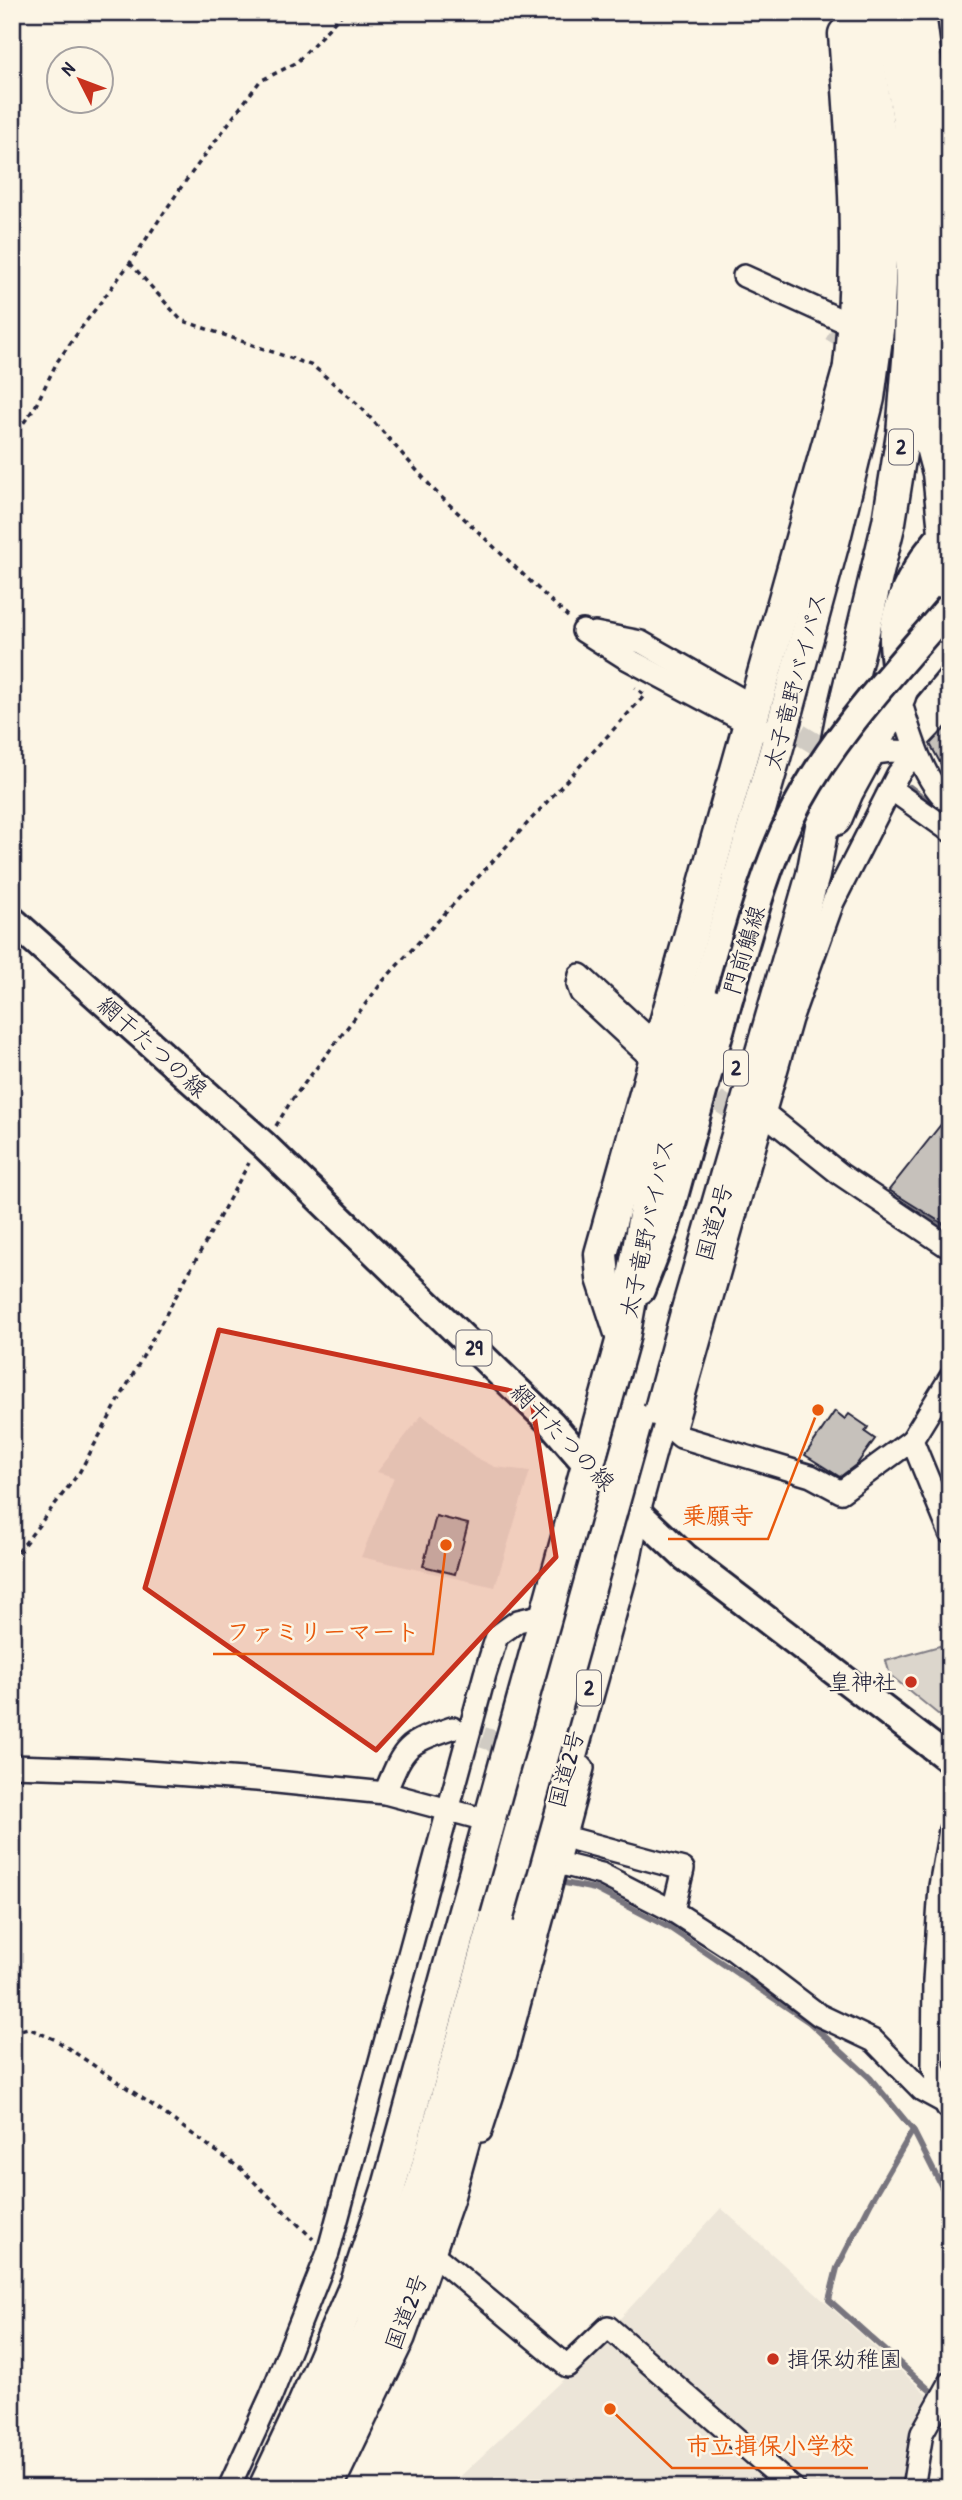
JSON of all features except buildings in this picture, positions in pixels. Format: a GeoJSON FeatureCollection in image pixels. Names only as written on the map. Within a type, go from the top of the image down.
{"type":"FeatureCollection","features":[{"type":"Feature","properties":{"kind":"highway"},"geometry":{"type":"LineString","coordinates":[[834,538],[851,364],[843,328],[858,233],[845,30],[841,12]]}},
{"type":"Feature","properties":{"kind":"highway","name":"太子竜野バイパス"},"geometry":{"type":"LineString","coordinates":[[623,1338],[648,1199],[779,740],[834,538],[868,398],[877,330],[881,238],[878,129],[861,12]]}},
{"type":"Feature","properties":{"kind":"highway","name":"2"},"geometry":{"type":"LineString","coordinates":[[813,875],[842,719],[889,522],[903,434],[910,348],[912,267],[909,121],[892,12]]}},
{"type":"Feature","properties":{"kind":"highway"},"geometry":{"type":"LineString","coordinates":[[813,875],[847,790],[899,696],[938,573],[947,530],[944,477],[928,432],[935,182],[930,98],[919,12]]}},
{"type":"Feature","properties":{"kind":"highway"},"geometry":{"type":"LineString","coordinates":[[623,1338],[603,1278],[601,1254],[745,711],[851,364]]}},
{"type":"Feature","properties":{"kind":"highway","name":"2"},"geometry":{"type":"LineString","coordinates":[[296,2488],[372,2328],[421,2191],[636,1420],[783,906],[842,719]]}},
{"type":"Feature","properties":{"kind":"highway","name":"国道2号"},"geometry":{"type":"LineString","coordinates":[[326,2488],[399,2336],[447,2199],[549,1861],[623,1565],[634,1509],[760,1117],[813,875]]}},
{"type":"Feature","properties":{"kind":"highway","name":"2"},"geometry":{"type":"LineString","coordinates":[[265,2488],[357,2283],[389,2187],[623,1338]]}},
{"type":"Feature","properties":{"kind":"main road","name":"門前鵤線"},"geometry":{"type":"LineString","coordinates":[[623,1338],[665,1229],[730,995],[776,849],[808,785],[852,722],[950,606]]}},
{"type":"Feature","properties":{"kind":"main road"},"geometry":{"type":"LineString","coordinates":[[899,696],[950,635]]}},
{"type":"Feature","properties":{"kind":"main road","name":"網干たつの線"},"geometry":{"type":"LineString","coordinates":[[13,922],[264,1146],[551,1423],[589,1466],[685,1556],[950,1759]]}},
{"type":"Feature","properties":{"kind":"street"},"geometry":{"type":"LineString","coordinates":[[583,631],[624,657],[745,711]]}},
{"type":"Feature","properties":{"kind":"street"},"geometry":{"type":"LineString","coordinates":[[583,631],[641,642],[745,711],[779,740]]}},
{"type":"Feature","properties":{"kind":"street"},"geometry":{"type":"LineString","coordinates":[[899,696],[916,752],[943,798],[950,803]]}},
{"type":"Feature","properties":{"kind":"street"},"geometry":{"type":"LineString","coordinates":[[867,754],[916,752]]}},
{"type":"Feature","properties":{"kind":"street"},"geometry":{"type":"LineString","coordinates":[[782,1020],[833,902],[898,774],[916,752]]}},
{"type":"Feature","properties":{"kind":"street"},"geometry":{"type":"LineString","coordinates":[[898,794],[950,831]]}},
{"type":"Feature","properties":{"kind":"street"},"geometry":{"type":"LineString","coordinates":[[653,1051],[689,1056]]}},
{"type":"Feature","properties":{"kind":"street"},"geometry":{"type":"LineString","coordinates":[[760,1117],[950,1248]]}},
{"type":"Feature","properties":{"kind":"street"},"geometry":{"type":"LineString","coordinates":[[701,1303],[674,1431],[681,1437],[811,1476],[841,1492],[912,1440],[950,1378]]}},
{"type":"Feature","properties":{"kind":"street"},"geometry":{"type":"LineString","coordinates":[[912,1440],[950,1533]]}},
{"type":"Feature","properties":{"kind":"street"},"geometry":{"type":"LineString","coordinates":[[229,2488],[271,2396],[328,2253],[497,1636],[518,1621],[548,1614]]}},
{"type":"Feature","properties":{"kind":"street"},"geometry":{"type":"LineString","coordinates":[[385,1793],[401,1754],[421,1738],[452,1728]]}},
{"type":"Feature","properties":{"kind":"street"},"geometry":{"type":"LineString","coordinates":[[12,1766],[106,1769],[385,1793],[490,1821]]}},
{"type":"Feature","properties":{"kind":"street"},"geometry":{"type":"LineString","coordinates":[[948,2109],[933,2066],[933,1993],[940,1885],[950,1830]]}},
{"type":"Feature","properties":{"kind":"street"},"geometry":{"type":"LineString","coordinates":[[576,1840],[683,1869],[673,1911]]}},
{"type":"Feature","properties":{"kind":"street"},"geometry":{"type":"LineString","coordinates":[[337,2488],[368,2428],[439,2259],[505,2057],[549,1861],[601,1874],[673,1911],[732,1949],[819,2015],[874,2041],[922,2090],[948,2109]]}},
{"type":"Feature","properties":{"kind":"street"},"geometry":{"type":"LineString","coordinates":[[439,2259],[567,2366],[608,2327],[793,2488]]}},
{"type":"Feature","properties":{"kind":"street"},"geometry":{"type":"LineString","coordinates":[[913,2488],[922,2433],[950,2383]]}},
{"type":"Feature","properties":{"kind":"path"},"geometry":{"type":"LineString","coordinates":[[12,439],[35,407],[57,362],[260,81],[296,63],[344,12]]}},
{"type":"Feature","properties":{"kind":"path"},"geometry":{"type":"LineString","coordinates":[[130,262],[181,320],[313,366],[359,405],[435,491],[583,631]]}},
{"type":"Feature","properties":{"kind":"path"},"geometry":{"type":"LineString","coordinates":[[12,1560],[79,1473],[241,1175],[264,1146],[291,1101],[383,981],[645,695],[619,676],[624,657]]}},
{"type":"Feature","properties":{"kind":"path"},"geometry":{"type":"LineString","coordinates":[[12,2032],[28,2028],[56,2040],[148,2102],[241,2169],[328,2253]]}},
{"type":"Feature","properties":{"kind":"highlighted area"},"geometry":{"type":"Polygon","coordinates":[[[219,1330],[531,1395],[556,1557],[376,1750],[145,1588],[219,1330]]]}},
{"type":"Feature","properties":{"kind":"shaded area"},"geometry":{"type":"Polygon","coordinates":[[[422,1415],[475,1457],[495,1467],[530,1471],[495,1587],[361,1557],[394,1477],[377,1472],[422,1415]]]}},
{"type":"Feature","properties":{"kind":"shaded area"},"geometry":{"type":"Polygon","coordinates":[[[950,1643],[950,1724],[890,1675],[886,1661],[950,1643]]]}},
{"type":"Feature","properties":{"kind":"shaded area"},"geometry":{"type":"Polygon","coordinates":[[[950,1875],[950,2033],[944,2038],[944,1901],[950,1875]]]}},
{"type":"Feature","properties":{"kind":"shaded area","name":"揖保幼稚園"},"geometry":{"type":"Polygon","coordinates":[[[721,2208],[929,2396],[915,2435],[906,2488],[801,2488],[616,2323],[721,2208]]]}},
{"type":"Feature","properties":{"kind":"shaded area"},"geometry":{"type":"Polygon","coordinates":[[[609,2336],[778,2488],[448,2488],[609,2336]]]}},
{"type":"Feature","properties":{"kind":"waterway"},"geometry":{"type":"LineString","coordinates":[[910,787],[950,818]]}},
{"type":"Feature","properties":{"kind":"waterway"},"geometry":{"type":"LineString","coordinates":[[894,1198],[950,1232]]}},
{"type":"Feature","properties":{"kind":"waterway"},"geometry":{"type":"LineString","coordinates":[[560,1882],[595,1889],[670,1928],[809,2022],[870,2078],[913,2130],[950,2203]]}},
{"type":"Feature","properties":{"kind":"waterway"},"geometry":{"type":"LineString","coordinates":[[913,2130],[837,2268],[829,2300],[933,2393],[931,2399]]}},
{"type":"Feature","properties":{"kind":"tunnel"},"geometry":{"type":"LineString","coordinates":[[831,330],[915,382]]}},
{"type":"Feature","properties":{"kind":"tunnel"},"geometry":{"type":"LineString","coordinates":[[773,718],[898,794]]}},
{"type":"Feature","properties":{"kind":"tunnel"},"geometry":{"type":"LineString","coordinates":[[691,1083],[752,1123]]}},
{"type":"Feature","properties":{"kind":"tunnel"},"geometry":{"type":"LineString","coordinates":[[453,1728],[491,1740],[517,1760]]}},
{"type":"Feature","properties":{"kind":"place","name":"乗願寺"},"geometry":{"type":"Point","coordinates":[818,1410]}},
{"type":"Feature","properties":{"kind":"place","name":"ファミリーマート"},"geometry":{"type":"Point","coordinates":[446,1545]}},
{"type":"Feature","properties":{"kind":"place","name":"皇神社"},"geometry":{"type":"Point","coordinates":[911,1682]}},
{"type":"Feature","properties":{"kind":"place","name":"揖保幼稚園"},"geometry":{"type":"Point","coordinates":[773,2359]}},
{"type":"Feature","properties":{"kind":"place","name":"市立揖保小学校"},"geometry":{"type":"Point","coordinates":[610,2409]}}]}
